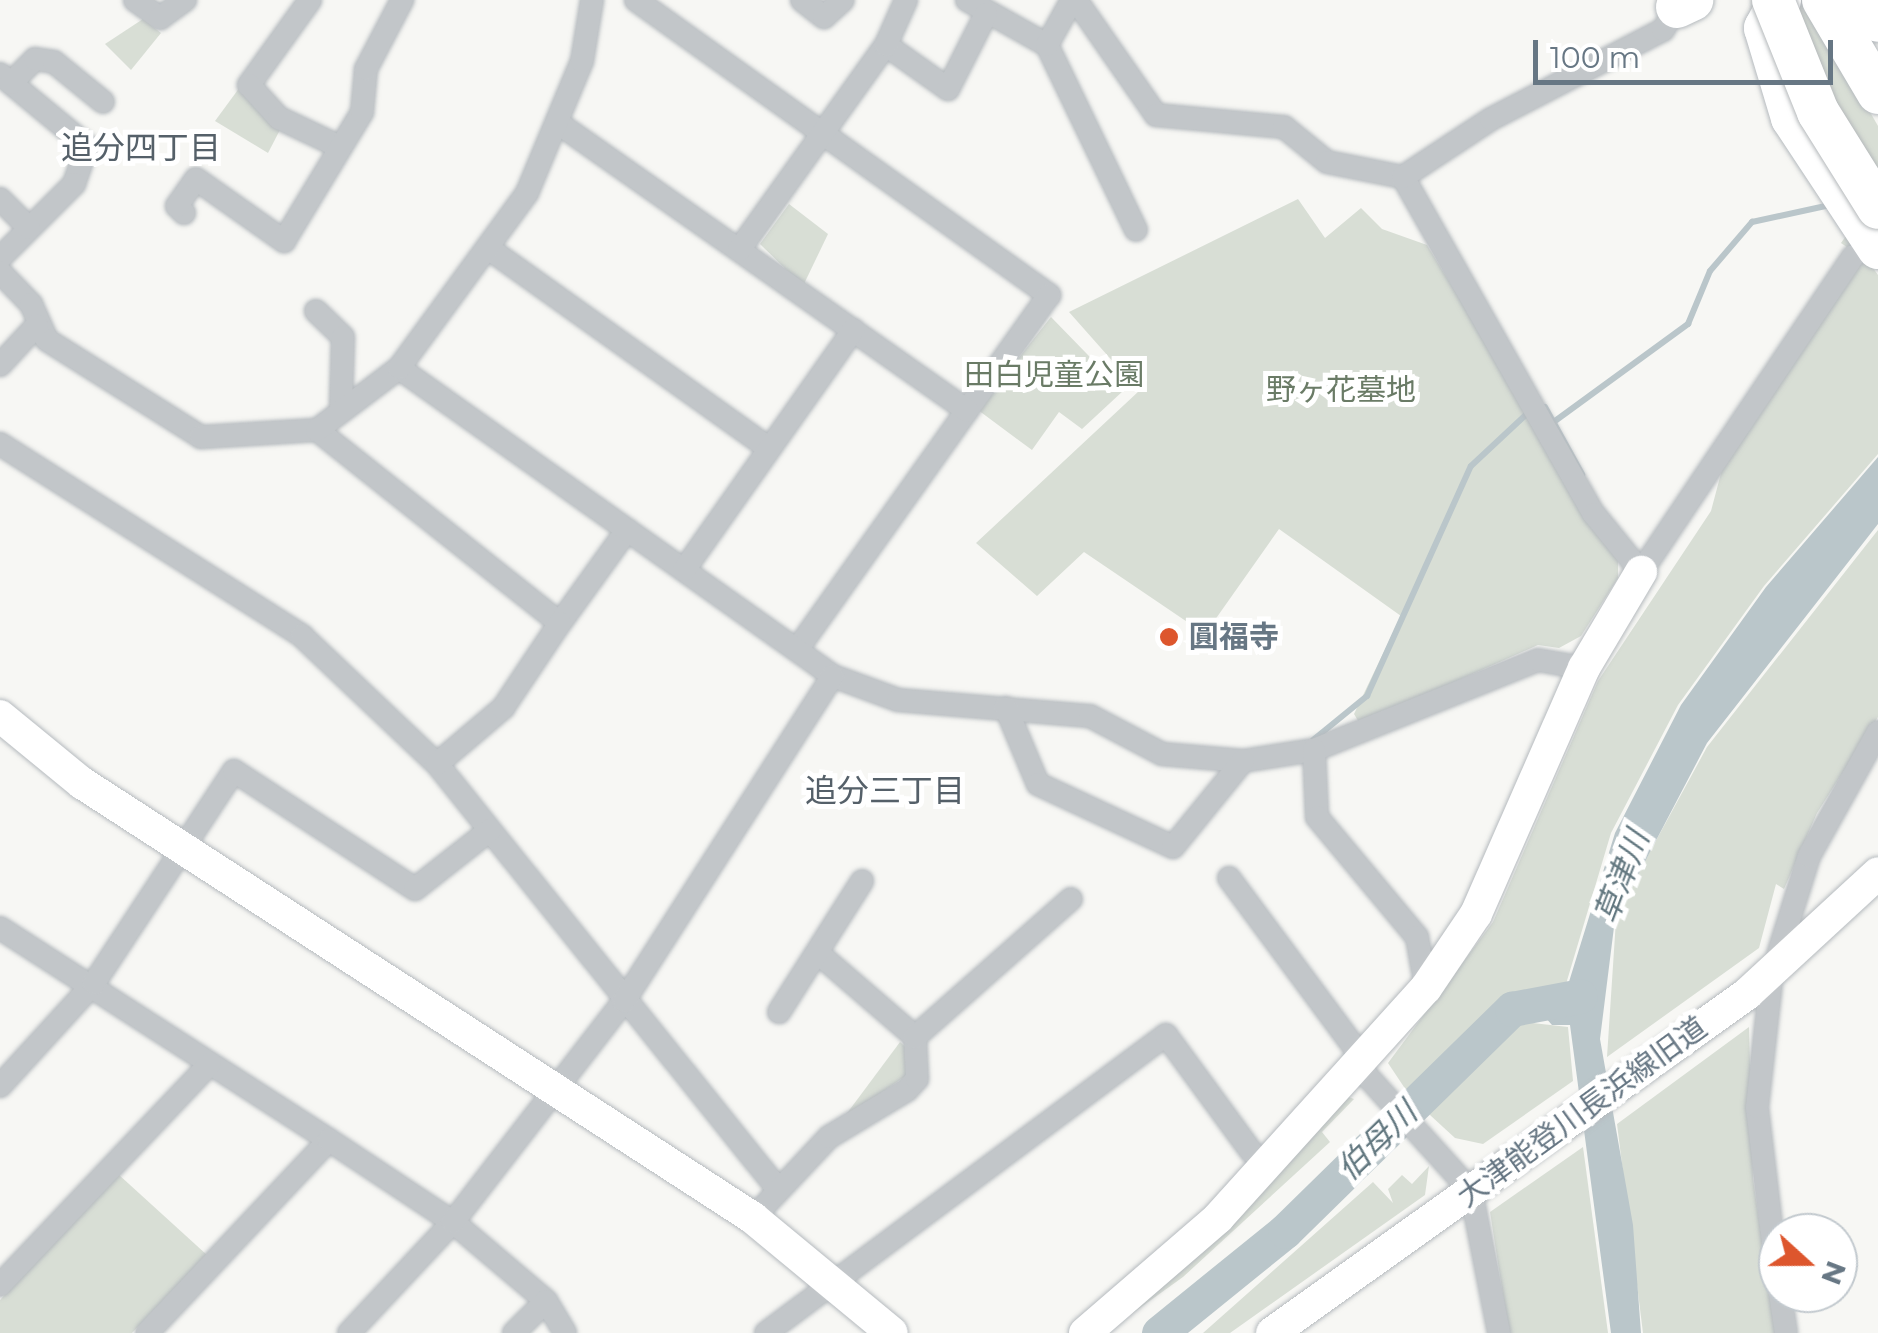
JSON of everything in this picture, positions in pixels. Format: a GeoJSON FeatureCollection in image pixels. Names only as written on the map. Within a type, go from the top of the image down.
{"type":"FeatureCollection","features":[{"type":"Feature","properties":{"kind":"highway"},"geometry":{"type":"LineString","coordinates":[[1776,0],[1818,112],[1878,208]]}},
{"type":"Feature","properties":{"kind":"highway"},"geometry":{"type":"LineString","coordinates":[[1776,0],[1766,28],[1792,118],[1865,253]]}},
{"type":"Feature","properties":{"kind":"highway"},"geometry":{"type":"LineString","coordinates":[[1823,0],[1878,93]]}},
{"type":"Feature","properties":{"kind":"highway"},"geometry":{"type":"LineString","coordinates":[[1866,0],[1878,21]]}},
{"type":"Feature","properties":{"kind":"street"},"geometry":{"type":"LineString","coordinates":[[135,0],[160,18],[185,0]]}},
{"type":"Feature","properties":{"kind":"street"},"geometry":{"type":"LineString","coordinates":[[310,0],[249,85],[279,118],[340,148]]}},
{"type":"Feature","properties":{"kind":"street"},"geometry":{"type":"LineString","coordinates":[[184,214],[178,206],[196,179],[284,241],[340,148],[402,0]]}},
{"type":"Feature","properties":{"kind":"street"},"geometry":{"type":"LineString","coordinates":[[317,430],[341,404],[399,368],[527,193],[558,123],[592,0]]}},
{"type":"Feature","properties":{"kind":"street"},"geometry":{"type":"LineString","coordinates":[[636,0],[1048,295],[797,650]]}},
{"type":"Feature","properties":{"kind":"street"},"geometry":{"type":"LineString","coordinates":[[802,0],[824,18],[843,0]]}},
{"type":"Feature","properties":{"kind":"street"},"geometry":{"type":"LineString","coordinates":[[739,250],[886,45],[906,0]]}},
{"type":"Feature","properties":{"kind":"street"},"geometry":{"type":"LineString","coordinates":[[1046,45],[1074,0],[1156,115],[1284,127],[1327,162],[1403,177],[1490,119],[1663,30],[1682,2]]}},
{"type":"Feature","properties":{"kind":"street"},"geometry":{"type":"LineString","coordinates":[[886,45],[948,89],[978,6],[1046,45],[1136,230]]}},
{"type":"Feature","properties":{"kind":"street"},"geometry":{"type":"LineString","coordinates":[[0,258],[74,184],[87,146],[6,79],[35,59],[54,62],[104,102]]}},
{"type":"Feature","properties":{"kind":"street"},"geometry":{"type":"LineString","coordinates":[[558,123],[967,410]]}},
{"type":"Feature","properties":{"kind":"street"},"geometry":{"type":"LineString","coordinates":[[1403,177],[1403,191],[1478,300],[1594,514],[1642,572]]}},
{"type":"Feature","properties":{"kind":"street"},"geometry":{"type":"LineString","coordinates":[[0,199],[29,228]]}},
{"type":"Feature","properties":{"kind":"street"},"geometry":{"type":"LineString","coordinates":[[488,248],[768,448]]}},
{"type":"Feature","properties":{"kind":"street"},"geometry":{"type":"LineString","coordinates":[[1085,1333],[1218,1218],[1367,1076],[1476,914],[1584,668],[1642,572],[1865,253]]}},
{"type":"Feature","properties":{"kind":"street"},"geometry":{"type":"LineString","coordinates":[[0,272],[31,304],[37,325],[47,340],[201,437],[317,430],[560,623]]}},
{"type":"Feature","properties":{"kind":"street"},"geometry":{"type":"LineString","coordinates":[[316,311],[343,338],[341,404]]}},
{"type":"Feature","properties":{"kind":"street"},"geometry":{"type":"LineString","coordinates":[[0,364],[37,325]]}},
{"type":"Feature","properties":{"kind":"street"},"geometry":{"type":"LineString","coordinates":[[684,570],[852,330]]}},
{"type":"Feature","properties":{"kind":"street"},"geometry":{"type":"LineString","coordinates":[[399,368],[832,676],[898,700],[1090,716],[1162,754],[1243,760],[1314,750],[1538,660],[1584,668]]}},
{"type":"Feature","properties":{"kind":"street"},"geometry":{"type":"LineString","coordinates":[[0,444],[302,636],[437,764],[777,1188]]}},
{"type":"Feature","properties":{"kind":"street"},"geometry":{"type":"LineString","coordinates":[[437,764],[503,708],[627,530]]}},
{"type":"Feature","properties":{"kind":"street"},"geometry":{"type":"LineString","coordinates":[[349,1333],[453,1222],[624,1001],[832,676]]}},
{"type":"Feature","properties":{"kind":"street"},"geometry":{"type":"LineString","coordinates":[[1006,708],[1038,784],[1173,847],[1243,760]]}},
{"type":"Feature","properties":{"kind":"street"},"geometry":{"type":"LineString","coordinates":[[0,716],[184,849],[753,1218],[840,1285],[892,1333]]}},
{"type":"Feature","properties":{"kind":"street"},"geometry":{"type":"LineString","coordinates":[[1770,1213],[1758,1107],[1759,984],[1826,820],[1878,732]]}},
{"type":"Feature","properties":{"kind":"street"},"geometry":{"type":"LineString","coordinates":[[1314,750],[1317,817],[1417,937],[1426,988]]}},
{"type":"Feature","properties":{"kind":"street"},"geometry":{"type":"LineString","coordinates":[[0,1086],[94,983],[234,771],[415,890],[490,830]]}},
{"type":"Feature","properties":{"kind":"street","name":"大津能登川長浜線旧道"},"geometry":{"type":"LineString","coordinates":[[1272,1333],[1759,984],[1826,926],[1878,873]]}},
{"type":"Feature","properties":{"kind":"street"},"geometry":{"type":"LineString","coordinates":[[1229,878],[1355,1048],[1367,1076],[1441,1153],[1470,1191],[1499,1333]]}},
{"type":"Feature","properties":{"kind":"street"},"geometry":{"type":"LineString","coordinates":[[779,1012],[862,881]]}},
{"type":"Feature","properties":{"kind":"street"},"geometry":{"type":"LineString","coordinates":[[915,1037],[1071,899]]}},
{"type":"Feature","properties":{"kind":"street"},"geometry":{"type":"LineString","coordinates":[[1790,905],[1804,923],[1826,926]]}},
{"type":"Feature","properties":{"kind":"street"},"geometry":{"type":"LineString","coordinates":[[0,928],[94,983],[210,1064],[453,1222],[546,1300],[565,1333]]}},
{"type":"Feature","properties":{"kind":"street"},"geometry":{"type":"LineString","coordinates":[[753,1218],[828,1137],[917,1079],[915,1037],[819,954]]}},
{"type":"Feature","properties":{"kind":"street"},"geometry":{"type":"LineString","coordinates":[[766,1333],[840,1285],[1166,1034],[1251,1152]]}},
{"type":"Feature","properties":{"kind":"street"},"geometry":{"type":"LineString","coordinates":[[0,1285],[210,1064]]}},
{"type":"Feature","properties":{"kind":"street"},"geometry":{"type":"LineString","coordinates":[[147,1333],[329,1140]]}},
{"type":"Feature","properties":{"kind":"street"},"geometry":{"type":"LineString","coordinates":[[514,1333],[546,1300]]}},
{"type":"Feature","properties":{"kind":"green space"},"geometry":{"type":"Polygon","coordinates":[[[1790,0],[1806,0],[1878,126],[1878,179],[1838,114],[1790,0]]]}},
{"type":"Feature","properties":{"kind":"green space"},"geometry":{"type":"Polygon","coordinates":[[[143,19],[161,33],[131,70],[105,44],[143,19]]]}},
{"type":"Feature","properties":{"kind":"green space"},"geometry":{"type":"Polygon","coordinates":[[[240,87],[282,126],[268,153],[215,121],[240,87]]]}},
{"type":"Feature","properties":{"kind":"green space","name":"野ヶ花墓地"},"geometry":{"type":"Polygon","coordinates":[[[1298,199],[1325,238],[1361,208],[1382,229],[1427,245],[1618,560],[1618,578],[1581,636],[1559,648],[1538,645],[1360,724],[1354,714],[1401,616],[1279,529],[1205,634],[1084,552],[1037,596],[976,543],[1139,391],[1069,312],[1298,199]]]}},
{"type":"Feature","properties":{"kind":"green space"},"geometry":{"type":"Polygon","coordinates":[[[789,204],[828,234],[803,286],[760,244],[789,204]]]}},
{"type":"Feature","properties":{"kind":"green space"},"geometry":{"type":"Polygon","coordinates":[[[1848,233],[1878,275],[1878,454],[1764,586],[1678,705],[1611,833],[1566,984],[1535,1004],[1509,1000],[1410,1096],[1388,1063],[1493,922],[1598,681],[1711,511],[1724,462],[1860,256],[1841,243],[1848,233]]]}},
{"type":"Feature","properties":{"kind":"green space","name":"田白児童公園"},"geometry":{"type":"Polygon","coordinates":[[[1051,317],[1123,391],[1082,429],[1059,412],[1032,450],[978,410],[1051,317]]]}},
{"type":"Feature","properties":{"kind":"green space"},"geometry":{"type":"Polygon","coordinates":[[[1878,530],[1878,717],[1817,813],[1784,889],[1776,884],[1759,948],[1607,1057],[1616,920],[1634,881],[1707,747],[1878,530]]]}},
{"type":"Feature","properties":{"kind":"green space"},"geometry":{"type":"Polygon","coordinates":[[[1516,1021],[1568,1027],[1573,1081],[1483,1144],[1455,1138],[1418,1104],[1516,1021]]]}},
{"type":"Feature","properties":{"kind":"green space"},"geometry":{"type":"Polygon","coordinates":[[[1749,1027],[1753,1179],[1758,1213],[1758,1313],[1773,1313],[1776,1333],[1643,1333],[1617,1124],[1749,1027]]]}},
{"type":"Feature","properties":{"kind":"green space"},"geometry":{"type":"Polygon","coordinates":[[[900,1042],[911,1052],[907,1075],[842,1120],[900,1042]]]}},
{"type":"Feature","properties":{"kind":"green space"},"geometry":{"type":"Polygon","coordinates":[[[1346,1096],[1354,1099],[1322,1132],[1330,1142],[1183,1277],[1105,1333],[1346,1096]]]}},
{"type":"Feature","properties":{"kind":"green space"},"geometry":{"type":"Polygon","coordinates":[[[1583,1147],[1608,1333],[1509,1333],[1490,1212],[1583,1147]]]}},
{"type":"Feature","properties":{"kind":"green space"},"geometry":{"type":"Polygon","coordinates":[[[1429,1166],[1425,1195],[1230,1333],[1203,1333],[1373,1182],[1393,1203],[1388,1189],[1402,1175],[1412,1184],[1429,1166]]]}},
{"type":"Feature","properties":{"kind":"green space"},"geometry":{"type":"Polygon","coordinates":[[[118,1174],[207,1255],[132,1333],[0,1333],[0,1300],[118,1174]]]}},
{"type":"Feature","properties":{"kind":"water","name":"草津川"},"geometry":{"type":"Polygon","coordinates":[[[1878,457],[1878,524],[1707,743],[1615,919],[1600,1039],[1633,1225],[1641,1333],[1611,1333],[1570,1025],[1552,1025],[1538,1009],[1568,985],[1615,833],[1681,705],[1766,587],[1878,457]]]}},
{"type":"Feature","properties":{"kind":"waterway"},"geometry":{"type":"LineString","coordinates":[[1555,421],[1688,324],[1710,271],[1752,222],[1830,205]]}},
{"type":"Feature","properties":{"kind":"waterway"},"geometry":{"type":"LineString","coordinates":[[1545,407],[1582,474]]}},
{"type":"Feature","properties":{"kind":"waterway"},"geometry":{"type":"LineString","coordinates":[[1313,740],[1367,696],[1471,466],[1529,412]]}},
{"type":"Feature","properties":{"kind":"waterway","name":"伯母川"},"geometry":{"type":"LineString","coordinates":[[1159,1333],[1285,1231],[1512,1009],[1580,996]]}},
{"type":"Feature","properties":{"kind":"place","name":"圓福寺"},"geometry":{"type":"Point","coordinates":[1169,637]}},
{"type":"Feature","properties":{"kind":"district","name":"追分四丁目"},"geometry":{"type":"Point","coordinates":[141,148]}},
{"type":"Feature","properties":{"kind":"district","name":"追分三丁目"},"geometry":{"type":"Point","coordinates":[885,791]}}]}
